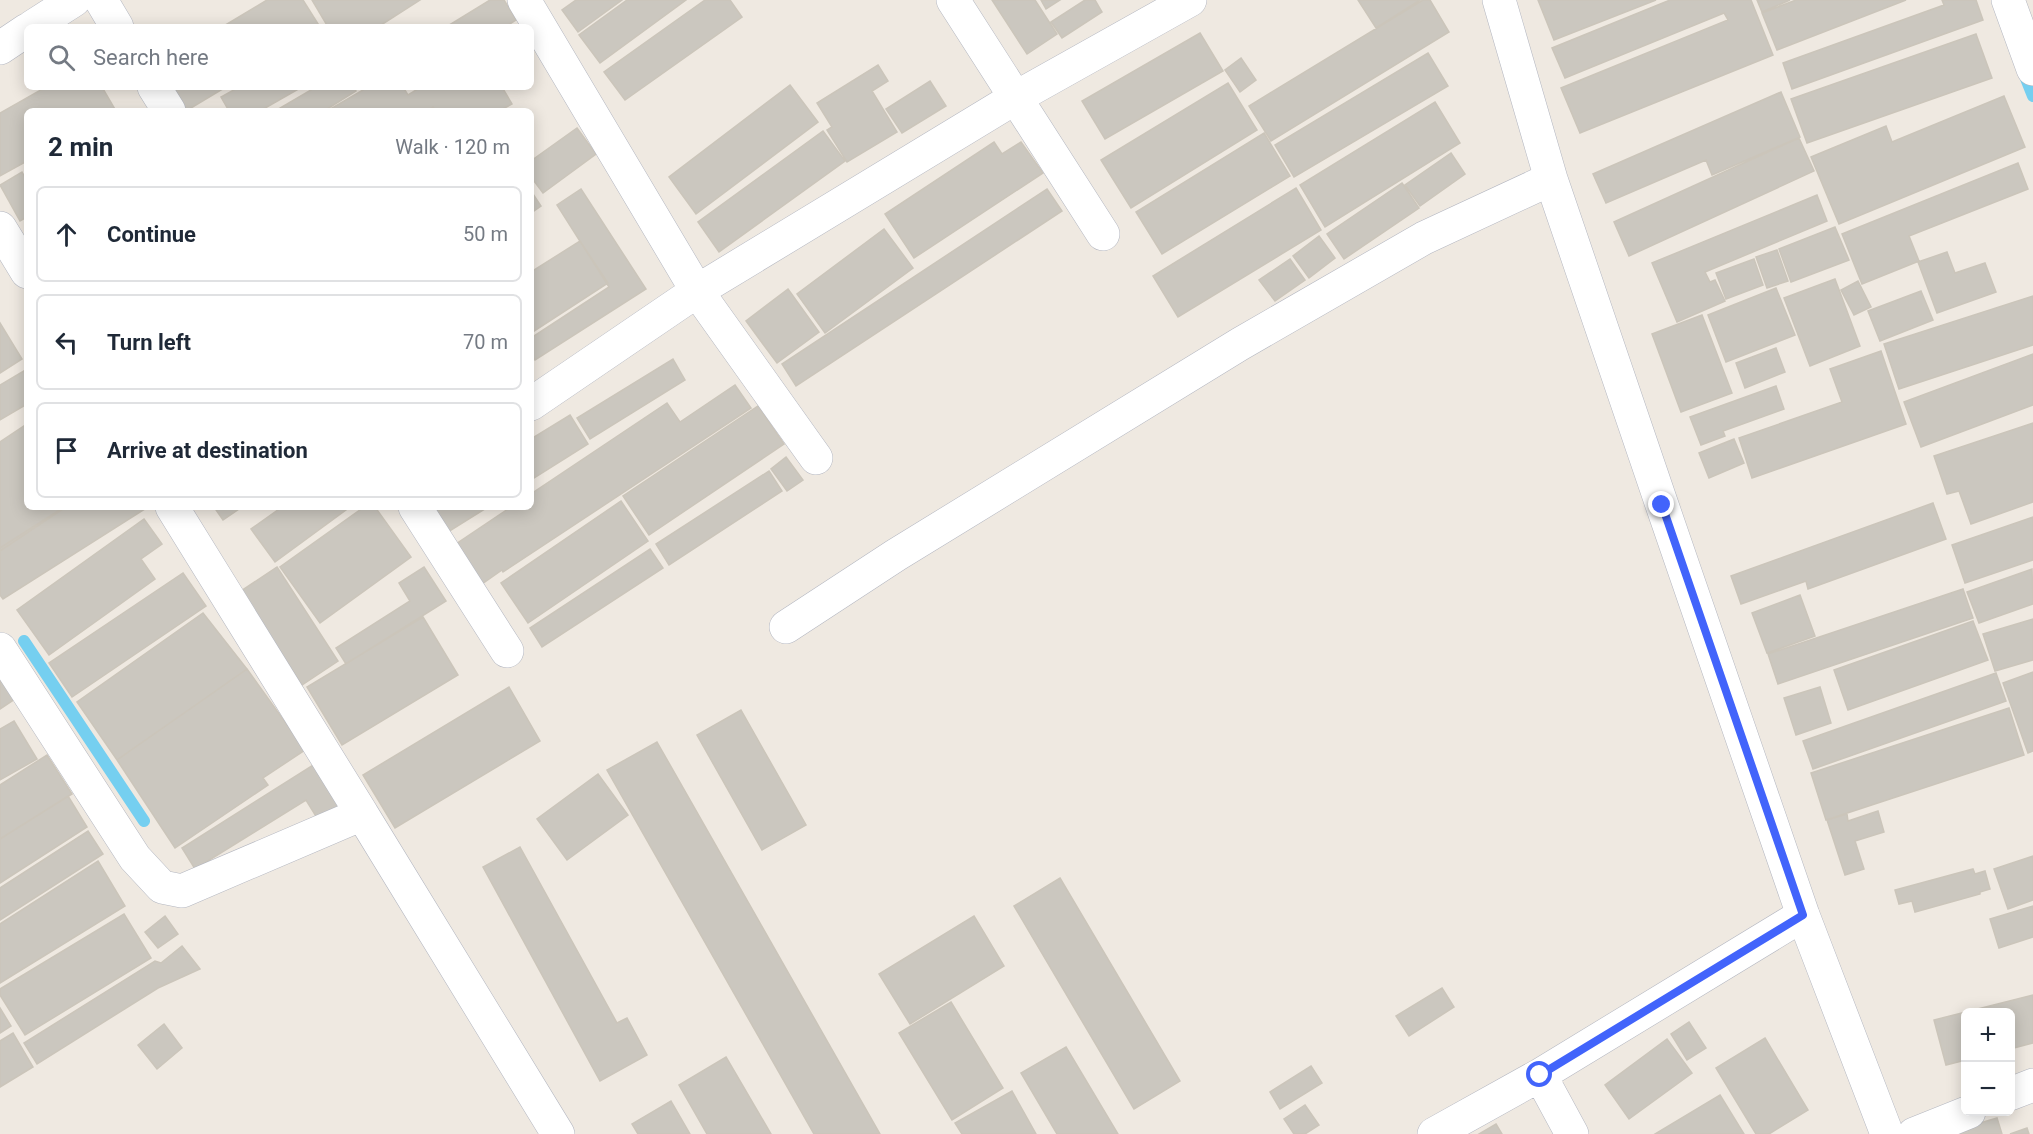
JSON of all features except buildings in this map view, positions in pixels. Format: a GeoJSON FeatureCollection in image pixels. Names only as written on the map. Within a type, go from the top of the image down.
{"type":"FeatureCollection","features":[{"type":"Feature","properties":{"kind":"street"},"geometry":{"type":"LineString","coordinates":[[37,24],[74,0]]}},
{"type":"Feature","properties":{"kind":"street"},"geometry":{"type":"LineString","coordinates":[[100,0],[115,24]]}},
{"type":"Feature","properties":{"kind":"street"},"geometry":{"type":"LineString","coordinates":[[524,0],[698,291],[816,458]]}},
{"type":"Feature","properties":{"kind":"street"},"geometry":{"type":"LineString","coordinates":[[953,0],[1103,234]]}},
{"type":"Feature","properties":{"kind":"street"},"geometry":{"type":"LineString","coordinates":[[534,402],[698,291],[1015,98],[1190,0]]}},
{"type":"Feature","properties":{"kind":"street"},"geometry":{"type":"LineString","coordinates":[[1499,0],[1551,179],[1803,915],[1887,1134]]}},
{"type":"Feature","properties":{"kind":"street"},"geometry":{"type":"LineString","coordinates":[[2008,0],[2033,69]]}},
{"type":"Feature","properties":{"kind":"street"},"geometry":{"type":"LineString","coordinates":[[0,48],[24,32]]}},
{"type":"Feature","properties":{"kind":"street"},"geometry":{"type":"LineString","coordinates":[[156,90],[167,108]]}},
{"type":"Feature","properties":{"kind":"street"},"geometry":{"type":"LineString","coordinates":[[786,627],[936,531],[1250,338],[1424,238],[1551,179]]}},
{"type":"Feature","properties":{"kind":"street"},"geometry":{"type":"LineString","coordinates":[[0,228],[24,267]]}},
{"type":"Feature","properties":{"kind":"street"},"geometry":{"type":"LineString","coordinates":[[174,510],[558,1134]]}},
{"type":"Feature","properties":{"kind":"street"},"geometry":{"type":"LineString","coordinates":[[417,510],[507,651]]}},
{"type":"Feature","properties":{"kind":"street"},"geometry":{"type":"LineString","coordinates":[[0,649],[135,858],[162,886],[182,891],[362,814]]}},
{"type":"Feature","properties":{"kind":"street"},"geometry":{"type":"LineString","coordinates":[[1434,1134],[1540,1075],[1803,915]]}},
{"type":"Feature","properties":{"kind":"street"},"geometry":{"type":"LineString","coordinates":[[1540,1075],[1572,1134]]}},
{"type":"Feature","properties":{"kind":"street"},"geometry":{"type":"LineString","coordinates":[[2015,1092],[2033,1085]]}},
{"type":"Feature","properties":{"kind":"street"},"geometry":{"type":"LineString","coordinates":[[1914,1134],[1961,1115]]}},
{"type":"Feature","properties":{"kind":"waterway"},"geometry":{"type":"LineString","coordinates":[[2025,76],[2033,96]]}},
{"type":"Feature","properties":{"kind":"waterway"},"geometry":{"type":"LineString","coordinates":[[24,641],[144,821]]}},
{"type":"Feature","properties":{"kind":"route"},"geometry":{"type":"LineString","coordinates":[[1540,1075],[1803,915],[1662,505]]}}]}
